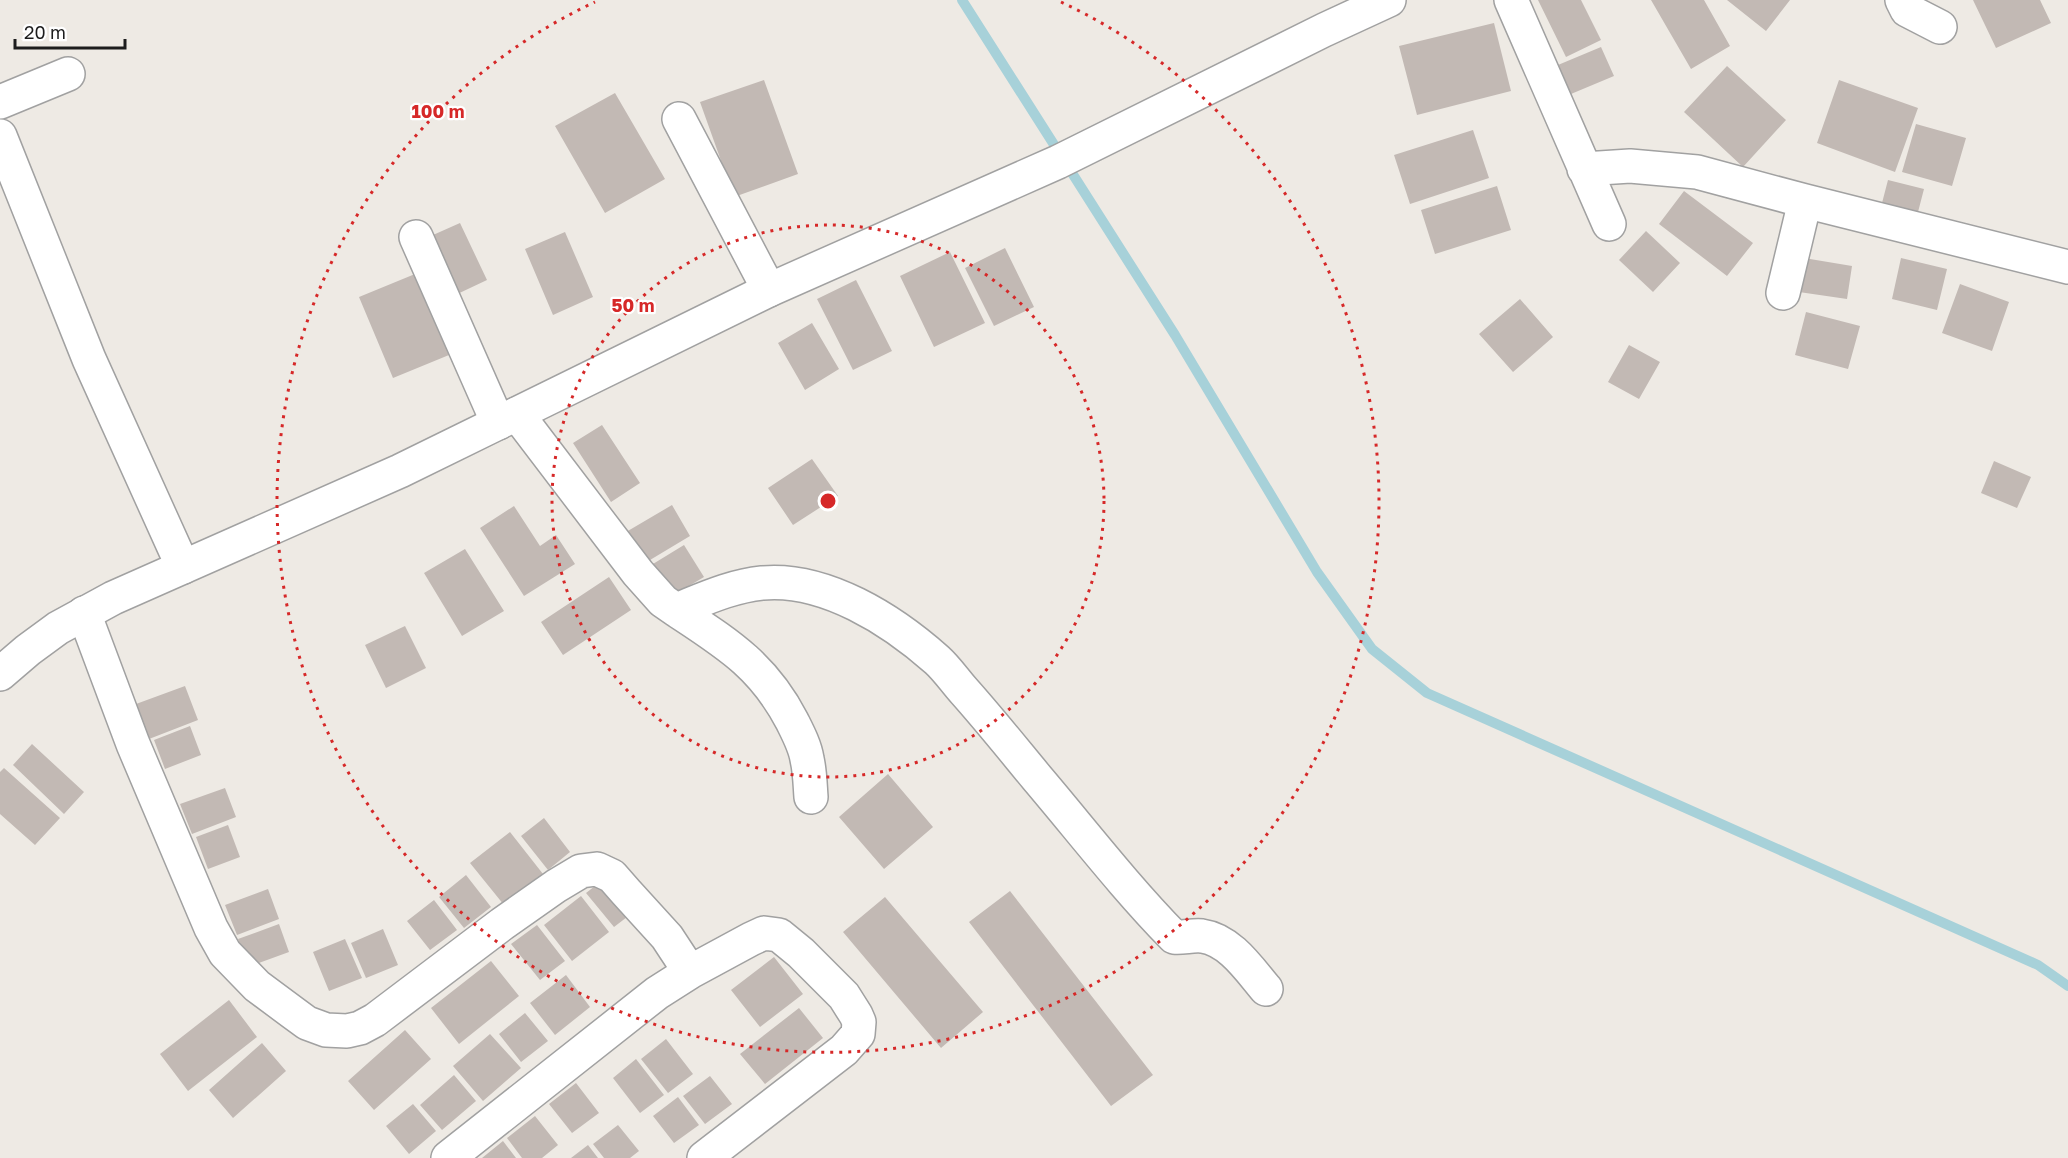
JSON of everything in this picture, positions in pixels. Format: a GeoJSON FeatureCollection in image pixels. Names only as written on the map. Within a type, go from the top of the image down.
{"type":"FeatureCollection","features":[{"type":"Feature","properties":{"kind":"street"},"geometry":{"type":"LineString","coordinates":[[0,675],[35,645],[84,613],[129,590],[390,475],[769,290],[1058,162],[1389,0]]}},
{"type":"Feature","properties":{"kind":"street"},"geometry":{"type":"LineString","coordinates":[[1511,0],[1609,224]]}},
{"type":"Feature","properties":{"kind":"street"},"geometry":{"type":"LineString","coordinates":[[1902,0],[1907,10],[1940,27]]}},
{"type":"Feature","properties":{"kind":"street"},"geometry":{"type":"LineString","coordinates":[[0,102],[68,74]]}},
{"type":"Feature","properties":{"kind":"street"},"geometry":{"type":"LineString","coordinates":[[679,119],[769,290]]}},
{"type":"Feature","properties":{"kind":"street"},"geometry":{"type":"LineString","coordinates":[[0,136],[89,359],[183,567]]}},
{"type":"Feature","properties":{"kind":"street"},"geometry":{"type":"LineString","coordinates":[[1584,169],[1630,166],[1697,172],[2068,267]]}},
{"type":"Feature","properties":{"kind":"street"},"geometry":{"type":"LineString","coordinates":[[1783,293],[1805,201]]}},
{"type":"Feature","properties":{"kind":"street"},"geometry":{"type":"LineString","coordinates":[[416,237],[508,419],[663,601],[733,649],[760,672],[783,703],[799,735],[807,759],[811,797]]}},
{"type":"Feature","properties":{"kind":"street"},"geometry":{"type":"LineString","coordinates":[[676,610],[733,588],[764,583],[783,584],[821,589],[852,601],[894,627],[937,660],[1174,937],[1196,935],[1216,940],[1235,954],[1266,989]]}},
{"type":"Feature","properties":{"kind":"street"},"geometry":{"type":"LineString","coordinates":[[84,613],[133,744],[225,953],[257,986],[307,1023],[326,1030],[347,1031],[360,1028],[403,999],[501,924],[581,871],[597,869],[612,876],[667,937],[690,972]]}},
{"type":"Feature","properties":{"kind":"street"},"geometry":{"type":"LineString","coordinates":[[448,1158],[657,993],[690,972],[764,933],[779,935],[801,953],[844,996],[860,1022],[858,1034],[844,1050],[704,1158]]}},
{"type":"Feature","properties":{"kind":"building"},"geometry":{"type":"Polygon","coordinates":[[[1538,0],[1581,0],[1601,40],[1566,57],[1538,0]]]}},
{"type":"Feature","properties":{"kind":"building"},"geometry":{"type":"Polygon","coordinates":[[[1651,0],[1704,0],[1730,46],[1691,69],[1651,0]]]}},
{"type":"Feature","properties":{"kind":"building"},"geometry":{"type":"Polygon","coordinates":[[[1727,0],[1790,0],[1766,31],[1727,0]]]}},
{"type":"Feature","properties":{"kind":"building"},"geometry":{"type":"Polygon","coordinates":[[[1973,0],[2040,0],[2051,23],[1996,48],[1973,0]]]}},
{"type":"Feature","properties":{"kind":"building"},"geometry":{"type":"Polygon","coordinates":[[[1494,23],[1511,91],[1417,115],[1399,46],[1494,23]]]}},
{"type":"Feature","properties":{"kind":"building"},"geometry":{"type":"Polygon","coordinates":[[[1601,47],[1614,76],[1559,99],[1546,70],[1601,47]]]}},
{"type":"Feature","properties":{"kind":"building"},"geometry":{"type":"Polygon","coordinates":[[[1727,66],[1786,120],[1743,167],[1684,112],[1727,66]]]}},
{"type":"Feature","properties":{"kind":"building"},"geometry":{"type":"Polygon","coordinates":[[[764,80],[798,174],[734,197],[700,102],[764,80]]]}},
{"type":"Feature","properties":{"kind":"building"},"geometry":{"type":"Polygon","coordinates":[[[1839,80],[1918,108],[1895,172],[1817,143],[1839,80]]]}},
{"type":"Feature","properties":{"kind":"building"},"geometry":{"type":"Polygon","coordinates":[[[615,93],[665,179],[605,213],[555,126],[615,93]]]}},
{"type":"Feature","properties":{"kind":"building"},"geometry":{"type":"Polygon","coordinates":[[[1916,124],[1966,138],[1952,186],[1902,172],[1916,124]]]}},
{"type":"Feature","properties":{"kind":"building"},"geometry":{"type":"Polygon","coordinates":[[[1473,130],[1489,178],[1410,204],[1394,155],[1473,130]]]}},
{"type":"Feature","properties":{"kind":"building"},"geometry":{"type":"Polygon","coordinates":[[[1888,180],[1924,189],[1918,212],[1882,203],[1888,180]]]}},
{"type":"Feature","properties":{"kind":"building"},"geometry":{"type":"Polygon","coordinates":[[[1497,186],[1511,230],[1435,254],[1421,210],[1497,186]]]}},
{"type":"Feature","properties":{"kind":"building"},"geometry":{"type":"Polygon","coordinates":[[[1684,191],[1753,243],[1727,276],[1659,224],[1684,191]]]}},
{"type":"Feature","properties":{"kind":"building"},"geometry":{"type":"Polygon","coordinates":[[[460,223],[487,280],[451,297],[424,239],[460,223]]]}},
{"type":"Feature","properties":{"kind":"building"},"geometry":{"type":"Polygon","coordinates":[[[1646,231],[1680,263],[1653,292],[1619,260],[1646,231]]]}},
{"type":"Feature","properties":{"kind":"building"},"geometry":{"type":"Polygon","coordinates":[[[565,232],[593,297],[553,315],[525,249],[565,232]]]}},
{"type":"Feature","properties":{"kind":"building"},"geometry":{"type":"Polygon","coordinates":[[[1005,248],[1034,307],[994,326],[965,268],[1005,248]]]}},
{"type":"Feature","properties":{"kind":"building"},"geometry":{"type":"Polygon","coordinates":[[[950,252],[985,323],[934,347],[900,276],[950,252]]]}},
{"type":"Feature","properties":{"kind":"building"},"geometry":{"type":"Polygon","coordinates":[[[1804,258],[1852,266],[1847,299],[1799,292],[1804,258]]]}},
{"type":"Feature","properties":{"kind":"building"},"geometry":{"type":"Polygon","coordinates":[[[1901,258],[1947,269],[1937,310],[1892,299],[1901,258]]]}},
{"type":"Feature","properties":{"kind":"building"},"geometry":{"type":"Polygon","coordinates":[[[415,274],[449,355],[393,378],[359,297],[415,274]]]}},
{"type":"Feature","properties":{"kind":"building"},"geometry":{"type":"Polygon","coordinates":[[[856,280],[892,351],[853,370],[817,299],[856,280]]]}},
{"type":"Feature","properties":{"kind":"building"},"geometry":{"type":"Polygon","coordinates":[[[1960,284],[2009,302],[1992,351],[1942,333],[1960,284]]]}},
{"type":"Feature","properties":{"kind":"building"},"geometry":{"type":"Polygon","coordinates":[[[1520,299],[1553,337],[1513,372],[1479,334],[1520,299]]]}},
{"type":"Feature","properties":{"kind":"building"},"geometry":{"type":"Polygon","coordinates":[[[1806,312],[1860,326],[1848,369],[1795,355],[1806,312]]]}},
{"type":"Feature","properties":{"kind":"building"},"geometry":{"type":"Polygon","coordinates":[[[812,323],[839,369],[805,390],[778,343],[812,323]]]}},
{"type":"Feature","properties":{"kind":"building"},"geometry":{"type":"Polygon","coordinates":[[[1629,345],[1660,362],[1639,399],[1608,382],[1629,345]]]}},
{"type":"Feature","properties":{"kind":"building"},"geometry":{"type":"Polygon","coordinates":[[[602,425],[640,483],[611,502],[573,443],[602,425]]]}},
{"type":"Feature","properties":{"kind":"building"},"geometry":{"type":"Polygon","coordinates":[[[812,459],[838,496],[793,525],[768,488],[812,459]]]}},
{"type":"Feature","properties":{"kind":"building"},"geometry":{"type":"Polygon","coordinates":[[[1994,461],[2031,477],[2017,508],[1981,493],[1994,461]]]}},
{"type":"Feature","properties":{"kind":"building"},"geometry":{"type":"Polygon","coordinates":[[[672,505],[690,536],[640,566],[621,535],[672,505]]]}},
{"type":"Feature","properties":{"kind":"building"},"geometry":{"type":"Polygon","coordinates":[[[514,506],[540,546],[556,535],[575,564],[524,596],[480,528],[514,506]]]}},
{"type":"Feature","properties":{"kind":"building"},"geometry":{"type":"Polygon","coordinates":[[[684,545],[704,577],[667,599],[648,567],[684,545]]]}},
{"type":"Feature","properties":{"kind":"building"},"geometry":{"type":"Polygon","coordinates":[[[465,549],[504,611],[462,636],[424,573],[465,549]]]}},
{"type":"Feature","properties":{"kind":"building"},"geometry":{"type":"Polygon","coordinates":[[[609,577],[631,610],[563,655],[541,622],[609,577]]]}},
{"type":"Feature","properties":{"kind":"building"},"geometry":{"type":"Polygon","coordinates":[[[405,626],[426,668],[386,688],[365,645],[405,626]]]}},
{"type":"Feature","properties":{"kind":"building"},"geometry":{"type":"Polygon","coordinates":[[[185,686],[198,720],[149,739],[136,704],[185,686]]]}},
{"type":"Feature","properties":{"kind":"building"},"geometry":{"type":"Polygon","coordinates":[[[190,726],[201,755],[165,769],[154,740],[190,726]]]}},
{"type":"Feature","properties":{"kind":"building"},"geometry":{"type":"Polygon","coordinates":[[[32,744],[84,792],[64,814],[13,765],[32,744]]]}},
{"type":"Feature","properties":{"kind":"building"},"geometry":{"type":"Polygon","coordinates":[[[4,768],[60,818],[35,845],[0,814],[0,772],[4,768]]]}},
{"type":"Feature","properties":{"kind":"building"},"geometry":{"type":"Polygon","coordinates":[[[888,774],[933,827],[884,869],[839,817],[888,774]]]}},
{"type":"Feature","properties":{"kind":"building"},"geometry":{"type":"Polygon","coordinates":[[[225,788],[236,817],[192,834],[180,804],[225,788]]]}},
{"type":"Feature","properties":{"kind":"building"},"geometry":{"type":"Polygon","coordinates":[[[544,818],[570,852],[548,870],[521,836],[544,818]]]}},
{"type":"Feature","properties":{"kind":"building"},"geometry":{"type":"Polygon","coordinates":[[[228,825],[240,857],[208,869],[196,837],[228,825]]]}},
{"type":"Feature","properties":{"kind":"building"},"geometry":{"type":"Polygon","coordinates":[[[510,832],[543,874],[504,905],[470,863],[510,832]]]}},
{"type":"Feature","properties":{"kind":"building"},"geometry":{"type":"Polygon","coordinates":[[[466,875],[491,907],[464,928],[439,897],[466,875]]]}},
{"type":"Feature","properties":{"kind":"building"},"geometry":{"type":"Polygon","coordinates":[[[604,879],[631,914],[614,927],[586,893],[604,879]]]}},
{"type":"Feature","properties":{"kind":"building"},"geometry":{"type":"Polygon","coordinates":[[[268,889],[279,919],[237,935],[225,905],[268,889]]]}},
{"type":"Feature","properties":{"kind":"building"},"geometry":{"type":"Polygon","coordinates":[[[1010,891],[1153,1075],[1111,1106],[969,922],[1010,891]]]}},
{"type":"Feature","properties":{"kind":"building"},"geometry":{"type":"Polygon","coordinates":[[[581,896],[609,932],[572,961],[544,925],[581,896]]]}},
{"type":"Feature","properties":{"kind":"building"},"geometry":{"type":"Polygon","coordinates":[[[885,897],[983,1012],[941,1048],[843,932],[885,897]]]}},
{"type":"Feature","properties":{"kind":"building"},"geometry":{"type":"Polygon","coordinates":[[[434,900],[457,930],[430,950],[407,921],[434,900]]]}},
{"type":"Feature","properties":{"kind":"building"},"geometry":{"type":"Polygon","coordinates":[[[279,924],[289,952],[248,967],[238,939],[279,924]]]}},
{"type":"Feature","properties":{"kind":"building"},"geometry":{"type":"Polygon","coordinates":[[[537,925],[565,961],[540,980],[511,944],[537,925]]]}},
{"type":"Feature","properties":{"kind":"building"},"geometry":{"type":"Polygon","coordinates":[[[383,929],[398,965],[366,978],[351,943],[383,929]]]}},
{"type":"Feature","properties":{"kind":"building"},"geometry":{"type":"Polygon","coordinates":[[[345,939],[362,978],[329,991],[313,952],[345,939]]]}},
{"type":"Feature","properties":{"kind":"building"},"geometry":{"type":"Polygon","coordinates":[[[774,957],[803,994],[760,1027],[731,990],[774,957]]]}},
{"type":"Feature","properties":{"kind":"building"},"geometry":{"type":"Polygon","coordinates":[[[491,961],[519,996],[459,1044],[431,1008],[491,961]]]}},
{"type":"Feature","properties":{"kind":"building"},"geometry":{"type":"Polygon","coordinates":[[[566,975],[590,1007],[555,1035],[530,1003],[566,975]]]}},
{"type":"Feature","properties":{"kind":"building"},"geometry":{"type":"Polygon","coordinates":[[[229,1000],[257,1037],[188,1091],[160,1054],[229,1000]]]}},
{"type":"Feature","properties":{"kind":"building"},"geometry":{"type":"Polygon","coordinates":[[[799,1008],[823,1038],[765,1084],[740,1054],[799,1008]]]}},
{"type":"Feature","properties":{"kind":"building"},"geometry":{"type":"Polygon","coordinates":[[[525,1013],[548,1041],[521,1062],[499,1034],[525,1013]]]}},
{"type":"Feature","properties":{"kind":"building"},"geometry":{"type":"Polygon","coordinates":[[[405,1030],[431,1059],[374,1110],[348,1081],[405,1030]]]}},
{"type":"Feature","properties":{"kind":"building"},"geometry":{"type":"Polygon","coordinates":[[[490,1034],[521,1068],[483,1101],[453,1066],[490,1034]]]}},
{"type":"Feature","properties":{"kind":"building"},"geometry":{"type":"Polygon","coordinates":[[[666,1039],[693,1074],[668,1093],[641,1059],[666,1039]]]}},
{"type":"Feature","properties":{"kind":"building"},"geometry":{"type":"Polygon","coordinates":[[[262,1043],[286,1071],[233,1118],[209,1090],[262,1043]]]}},
{"type":"Feature","properties":{"kind":"building"},"geometry":{"type":"Polygon","coordinates":[[[636,1059],[664,1095],[640,1113],[613,1078],[636,1059]]]}},
{"type":"Feature","properties":{"kind":"building"},"geometry":{"type":"Polygon","coordinates":[[[454,1075],[476,1101],[442,1130],[420,1105],[454,1075]]]}},
{"type":"Feature","properties":{"kind":"building"},"geometry":{"type":"Polygon","coordinates":[[[710,1076],[732,1104],[705,1124],[683,1096],[710,1076]]]}},
{"type":"Feature","properties":{"kind":"building"},"geometry":{"type":"Polygon","coordinates":[[[576,1083],[599,1113],[572,1133],[549,1104],[576,1083]]]}},
{"type":"Feature","properties":{"kind":"building"},"geometry":{"type":"Polygon","coordinates":[[[678,1097],[699,1125],[674,1143],[653,1116],[678,1097]]]}},
{"type":"Feature","properties":{"kind":"building"},"geometry":{"type":"Polygon","coordinates":[[[413,1104],[436,1131],[409,1154],[386,1126],[413,1104]]]}},
{"type":"Feature","properties":{"kind":"building"},"geometry":{"type":"Polygon","coordinates":[[[535,1116],[558,1145],[542,1158],[522,1158],[507,1138],[535,1116]]]}},
{"type":"Feature","properties":{"kind":"building"},"geometry":{"type":"Polygon","coordinates":[[[618,1125],[639,1151],[630,1158],[604,1158],[593,1144],[618,1125]]]}},
{"type":"Feature","properties":{"kind":"building"},"geometry":{"type":"Polygon","coordinates":[[[503,1141],[516,1158],[482,1158],[503,1141]]]}},
{"type":"Feature","properties":{"kind":"building"},"geometry":{"type":"Polygon","coordinates":[[[588,1145],[598,1158],[571,1158],[588,1145]]]}},
{"type":"Feature","properties":{"kind":"waterway"},"geometry":{"type":"LineString","coordinates":[[962,0],[1175,335],[1317,572],[1372,649],[1427,693],[2038,965],[2068,986]]}}]}
